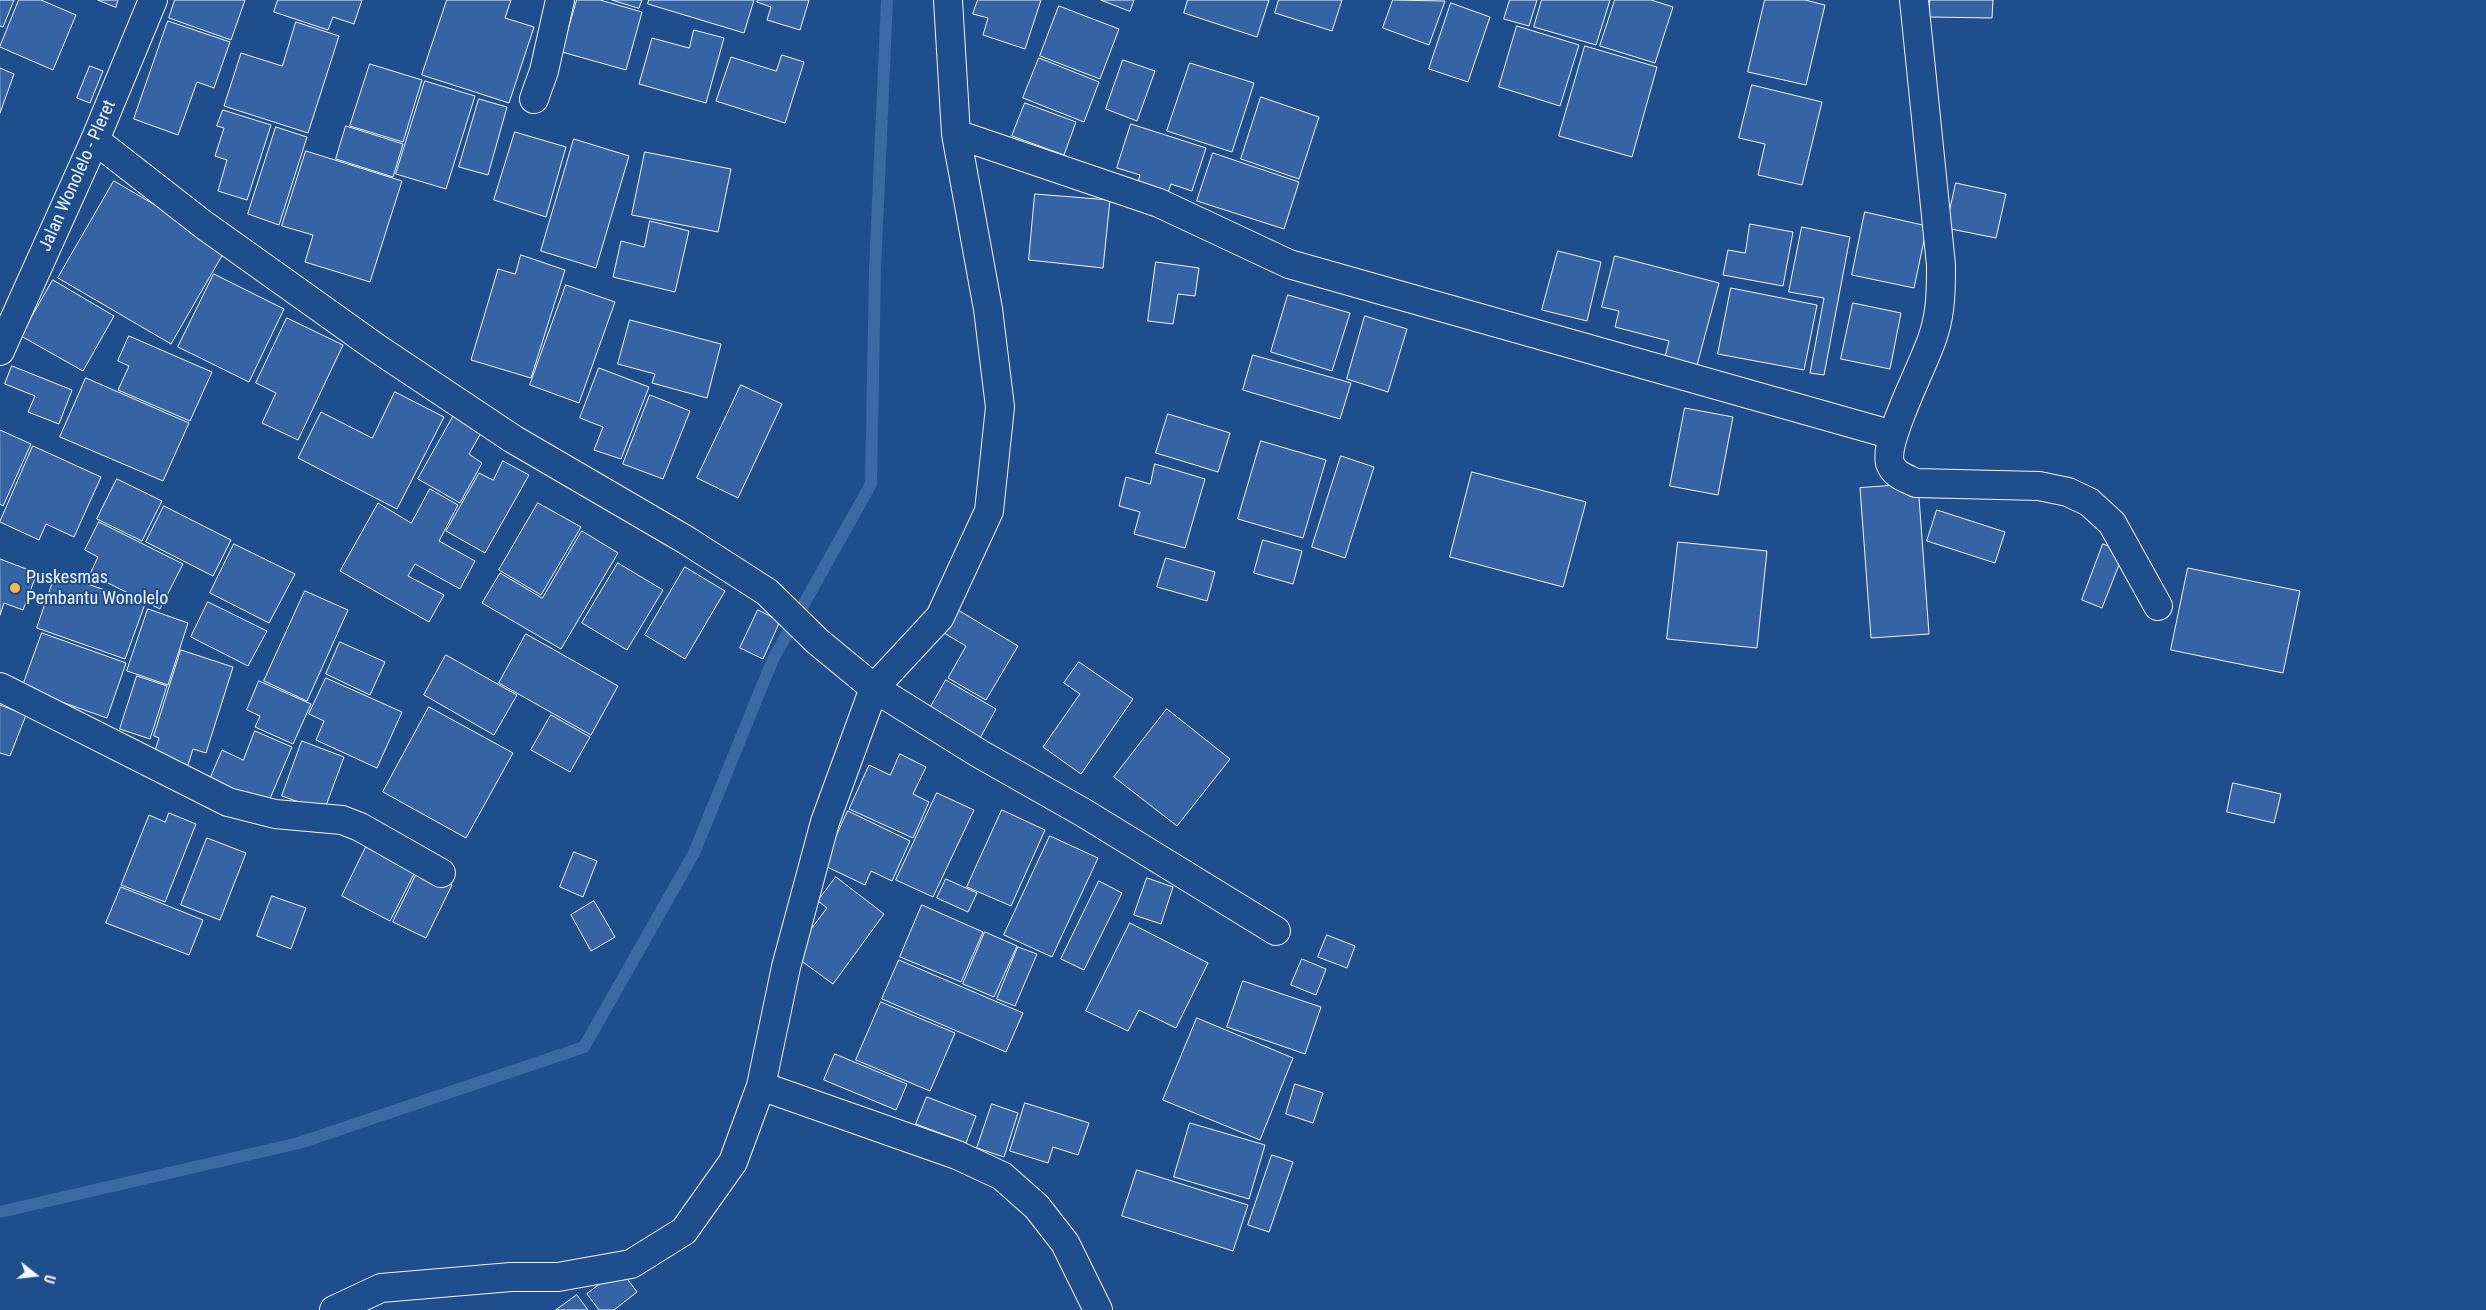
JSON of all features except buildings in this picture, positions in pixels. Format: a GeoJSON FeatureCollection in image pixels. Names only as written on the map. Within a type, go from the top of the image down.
{"type":"FeatureCollection","features":[{"type":"Feature","properties":{"kind":"street","name":"Jalan Wonolelo - Pleret"},"geometry":{"type":"LineString","coordinates":[[0,351],[95,140],[153,0]]}},
{"type":"Feature","properties":{"kind":"street"},"geometry":{"type":"LineString","coordinates":[[534,99],[544,71],[560,0]]}},
{"type":"Feature","properties":{"kind":"street"},"geometry":{"type":"LineString","coordinates":[[334,1310],[381,1288],[511,1277],[558,1277],[631,1264],[684,1232],[733,1162],[761,1086],[786,967],[825,822],[874,688],[940,617],[989,511],[1000,407],[988,309],[956,134],[948,0]]}},
{"type":"Feature","properties":{"kind":"street"},"geometry":{"type":"LineString","coordinates":[[1914,0],[1942,265],[1941,301],[1935,332],[1925,360],[1893,435],[1890,462],[1899,475],[1916,483],[2039,486],[2068,492],[2089,502],[2112,523],[2158,606]]}},
{"type":"Feature","properties":{"kind":"street"},"geometry":{"type":"LineString","coordinates":[[956,134],[1159,203],[1289,264],[1893,435]]}},
{"type":"Feature","properties":{"kind":"street"},"geometry":{"type":"LineString","coordinates":[[95,140],[204,225],[394,360],[512,439],[686,540],[766,592],[817,641],[874,688],[980,754],[1084,812],[1276,931]]}},
{"type":"Feature","properties":{"kind":"street"},"geometry":{"type":"LineString","coordinates":[[0,687],[228,802],[275,814],[342,820],[360,827],[441,873]]}},
{"type":"Feature","properties":{"kind":"street"},"geometry":{"type":"LineString","coordinates":[[761,1086],[957,1155],[1002,1176],[1038,1207],[1065,1243],[1098,1310]]}},
{"type":"Feature","properties":{"kind":"waterway"},"geometry":{"type":"LineString","coordinates":[[0,1212],[299,1143],[584,1047],[694,853],[773,659],[871,484],[875,270],[887,0]]}},
{"type":"Feature","properties":{"kind":"place","name":"Puskesmas Pembantu Wonolelo"},"geometry":{"type":"Point","coordinates":[15,588]}}]}
